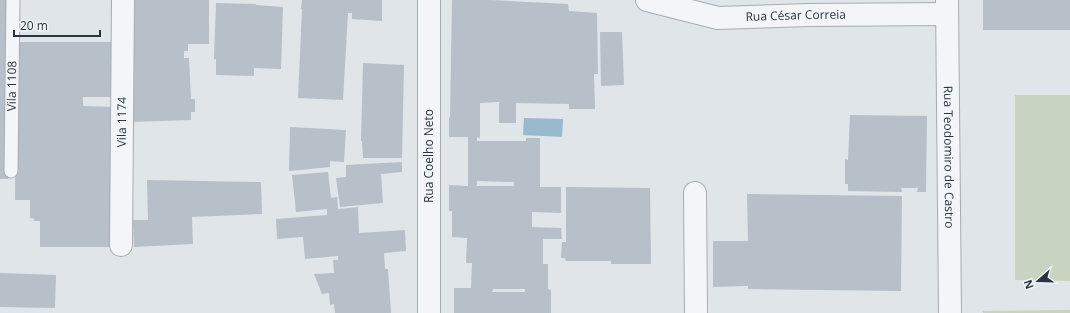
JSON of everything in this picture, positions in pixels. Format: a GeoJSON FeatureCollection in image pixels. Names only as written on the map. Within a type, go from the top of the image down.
{"type":"FeatureCollection","features":[{"type":"Feature","properties":{"kind":"street","name":"Vila 1174"},"geometry":{"type":"LineString","coordinates":[[121,244],[123,0]]}},
{"type":"Feature","properties":{"kind":"street","name":"Rua Coelho Neto"},"geometry":{"type":"LineString","coordinates":[[428,313],[429,0]]}},
{"type":"Feature","properties":{"kind":"street","name":"Rua César Correia"},"geometry":{"type":"LineString","coordinates":[[647,0],[718,18],[809,15],[947,7]]}},
{"type":"Feature","properties":{"kind":"street","name":"Rua Teodomiro de Castro"},"geometry":{"type":"LineString","coordinates":[[947,7],[950,313]]}},
{"type":"Feature","properties":{"kind":"street"},"geometry":{"type":"LineString","coordinates":[[695,193],[696,313]]}},
{"type":"Feature","properties":{"kind":"lane","name":"Vila 1108"},"geometry":{"type":"LineString","coordinates":[[11,171],[13,0]]}},
{"type":"Feature","properties":{"kind":"green space"},"geometry":{"type":"Polygon","coordinates":[[[1015,95],[1070,95],[1070,281],[1015,280],[1015,95]]]}},
{"type":"Feature","properties":{"kind":"green space"},"geometry":{"type":"Polygon","coordinates":[[[1070,310],[1070,313],[983,313],[983,311],[1070,310]]]}},
{"type":"Feature","properties":{"kind":"water"},"geometry":{"type":"Polygon","coordinates":[[[524,118],[563,119],[562,137],[523,135],[524,118]]]}},
{"type":"Feature","properties":{"kind":"building"},"geometry":{"type":"Polygon","coordinates":[[[0,0],[8,0],[8,179],[0,179],[0,0]]]}},
{"type":"Feature","properties":{"kind":"building"},"geometry":{"type":"Polygon","coordinates":[[[132,0],[209,0],[209,44],[188,44],[188,51],[184,51],[184,58],[189,58],[191,99],[195,99],[195,112],[191,112],[191,120],[130,122],[132,0]]]}},
{"type":"Feature","properties":{"kind":"building"},"geometry":{"type":"Polygon","coordinates":[[[302,0],[382,0],[382,21],[352,19],[352,13],[348,13],[343,100],[298,98],[302,0]]]}},
{"type":"Feature","properties":{"kind":"building"},"geometry":{"type":"Polygon","coordinates":[[[452,0],[491,0],[568,4],[569,11],[597,13],[598,74],[594,74],[595,109],[569,109],[569,104],[516,103],[516,123],[499,123],[499,102],[480,103],[480,138],[477,137],[477,141],[526,141],[526,138],[540,138],[540,187],[561,187],[561,213],[532,212],[532,227],[561,228],[562,239],[543,239],[543,264],[548,264],[548,289],[551,290],[551,313],[454,313],[454,288],[471,288],[472,263],[466,263],[467,238],[452,237],[452,211],[449,211],[449,185],[468,186],[468,137],[449,137],[449,117],[450,118],[452,0]],[[477,181],[477,186],[514,186],[514,182],[477,181]],[[493,289],[492,292],[525,292],[525,289],[493,289]]]}},
{"type":"Feature","properties":{"kind":"building"},"geometry":{"type":"Polygon","coordinates":[[[983,0],[1070,0],[1070,30],[983,30],[983,0]]]}},
{"type":"Feature","properties":{"kind":"building"},"geometry":{"type":"Polygon","coordinates":[[[216,3],[256,4],[283,7],[281,69],[254,68],[254,76],[216,75],[216,59],[214,59],[216,3]]]}},
{"type":"Feature","properties":{"kind":"building"},"geometry":{"type":"Polygon","coordinates":[[[600,32],[622,32],[624,85],[601,86],[600,32]]]}},
{"type":"Feature","properties":{"kind":"building"},"geometry":{"type":"Polygon","coordinates":[[[16,42],[116,42],[115,97],[83,97],[83,106],[115,107],[113,247],[40,247],[40,221],[34,221],[34,219],[30,218],[30,200],[15,200],[16,42]]]}},
{"type":"Feature","properties":{"kind":"building"},"geometry":{"type":"Polygon","coordinates":[[[363,63],[404,65],[402,158],[363,158],[361,141],[363,63]]]}},
{"type":"Feature","properties":{"kind":"building"},"geometry":{"type":"Polygon","coordinates":[[[850,115],[927,116],[926,192],[917,192],[918,188],[901,188],[902,192],[848,191],[848,184],[845,184],[845,159],[848,160],[850,115]]]}},
{"type":"Feature","properties":{"kind":"building"},"geometry":{"type":"Polygon","coordinates":[[[290,127],[346,130],[344,162],[330,161],[330,167],[289,171],[290,127]]]}},
{"type":"Feature","properties":{"kind":"building"},"geometry":{"type":"Polygon","coordinates":[[[402,162],[402,172],[381,174],[383,203],[340,207],[336,178],[346,177],[346,165],[402,162]]]}},
{"type":"Feature","properties":{"kind":"building"},"geometry":{"type":"Polygon","coordinates":[[[328,172],[331,198],[337,197],[338,209],[358,207],[359,233],[405,230],[406,251],[384,253],[385,269],[388,269],[391,313],[335,313],[334,304],[330,305],[329,293],[322,294],[314,274],[334,273],[333,260],[338,260],[338,256],[305,259],[303,237],[277,239],[276,219],[327,215],[327,209],[296,212],[292,175],[328,172]]]}},
{"type":"Feature","properties":{"kind":"building"},"geometry":{"type":"Polygon","coordinates":[[[147,180],[261,182],[262,214],[192,217],[193,244],[134,247],[133,220],[148,220],[147,180]]]}},
{"type":"Feature","properties":{"kind":"building"},"geometry":{"type":"Polygon","coordinates":[[[566,187],[650,188],[651,264],[611,264],[611,261],[566,261],[565,258],[561,258],[562,242],[566,242],[566,187]]]}},
{"type":"Feature","properties":{"kind":"building"},"geometry":{"type":"Polygon","coordinates":[[[747,194],[902,196],[901,291],[748,289],[748,286],[713,287],[713,241],[748,241],[747,194]]]}},
{"type":"Feature","properties":{"kind":"building"},"geometry":{"type":"Polygon","coordinates":[[[0,273],[56,275],[55,308],[0,307],[0,273]]]}}]}
